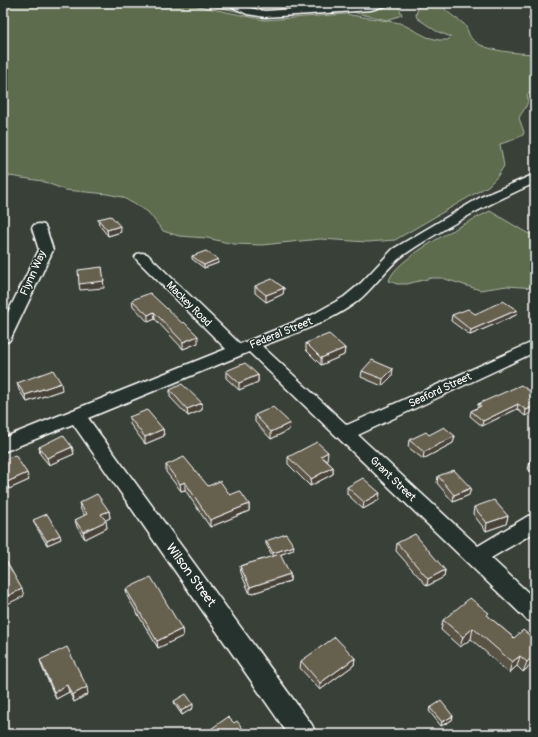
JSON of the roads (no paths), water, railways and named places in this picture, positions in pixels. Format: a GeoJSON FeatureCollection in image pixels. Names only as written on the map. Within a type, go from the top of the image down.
{"type":"FeatureCollection","features":[{"type":"Feature","properties":{"kind":"street"},"geometry":{"type":"LineString","coordinates":[[228,3],[250,12],[265,14],[364,8],[385,3]]}},
{"type":"Feature","properties":{"kind":"street","name":"Federal Street"},"geometry":{"type":"LineString","coordinates":[[3,445],[335,310],[358,293],[390,260],[404,249],[486,200],[535,178]]}},
{"type":"Feature","properties":{"kind":"street","name":"Flynn Way"},"geometry":{"type":"LineString","coordinates":[[3,338],[46,250],[39,228]]}},
{"type":"Feature","properties":{"kind":"street","name":"Mackey Road"},"geometry":{"type":"LineString","coordinates":[[142,257],[244,348]]}},
{"type":"Feature","properties":{"kind":"street","name":"Seaford Street"},"geometry":{"type":"LineString","coordinates":[[345,433],[535,346]]}},
{"type":"Feature","properties":{"kind":"street","name":"Grant Street"},"geometry":{"type":"LineString","coordinates":[[244,348],[345,433],[535,614]]}},
{"type":"Feature","properties":{"kind":"street","name":"Wilson Street"},"geometry":{"type":"LineString","coordinates":[[77,416],[303,734]]}},
{"type":"Feature","properties":{"kind":"street"},"geometry":{"type":"LineString","coordinates":[[476,557],[535,522]]}}]}
